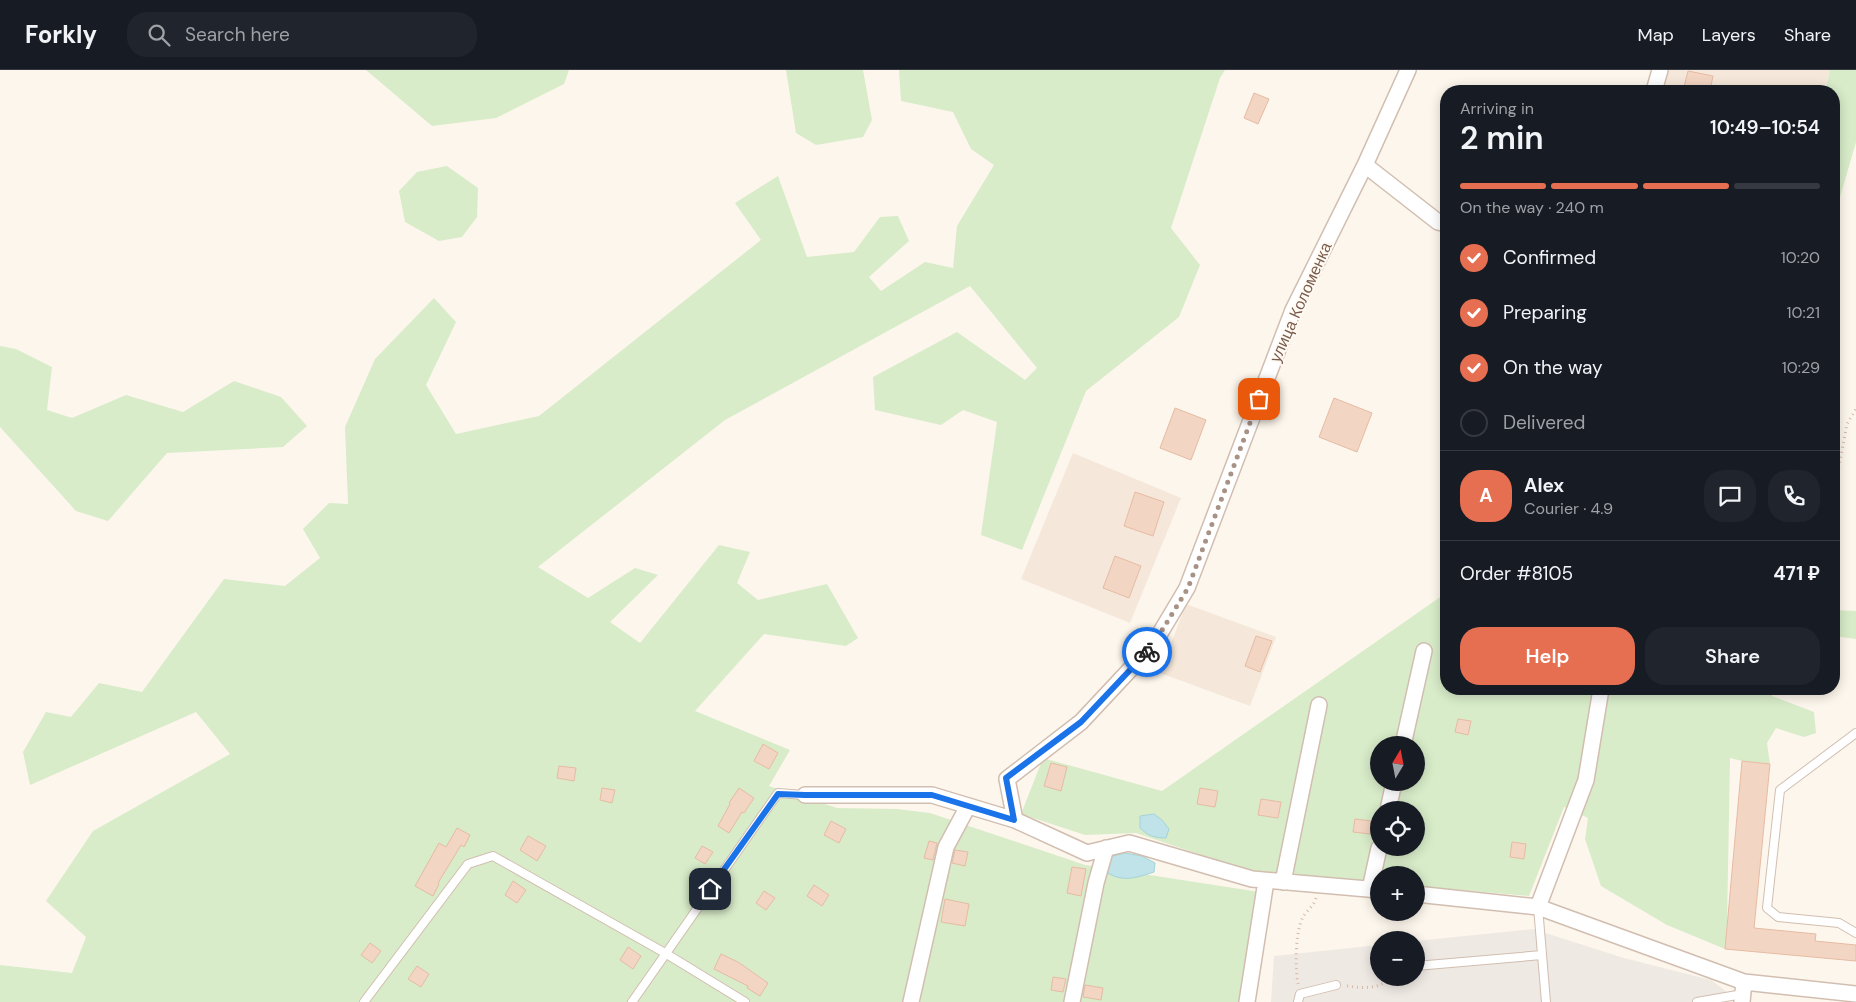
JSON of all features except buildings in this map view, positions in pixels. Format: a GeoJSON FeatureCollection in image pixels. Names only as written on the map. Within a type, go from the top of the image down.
{"type":"FeatureCollection","features":[{"type":"Feature","properties":{"kind":"street","name":"улица Коломенка"},"geometry":{"type":"LineString","coordinates":[[1014,820],[1006,778],[1088,715],[1153,645],[1188,588],[1293,310],[1365,165],[1408,70]]}},
{"type":"Feature","properties":{"kind":"street"},"geometry":{"type":"LineString","coordinates":[[1656,85],[1660,70]]}},
{"type":"Feature","properties":{"kind":"street"},"geometry":{"type":"LineString","coordinates":[[1365,165],[1440,222]]}},
{"type":"Feature","properties":{"kind":"street"},"geometry":{"type":"LineString","coordinates":[[1405,736],[1424,650]]}},
{"type":"Feature","properties":{"kind":"street"},"geometry":{"type":"LineString","coordinates":[[1538,907],[1586,780],[1600,695]]}},
{"type":"Feature","properties":{"kind":"street"},"geometry":{"type":"LineString","coordinates":[[1283,882],[1319,705]]}},
{"type":"Feature","properties":{"kind":"street"},"geometry":{"type":"LineString","coordinates":[[805,795],[932,795],[1014,820],[1086,853],[1129,843],[1252,879],[1370,890]]}},
{"type":"Feature","properties":{"kind":"street"},"geometry":{"type":"LineString","coordinates":[[911,1002],[946,847],[968,806]]}},
{"type":"Feature","properties":{"kind":"street"},"geometry":{"type":"LineString","coordinates":[[1072,1002],[1096,883],[1106,848]]}},
{"type":"Feature","properties":{"kind":"street"},"geometry":{"type":"LineString","coordinates":[[1247,1002],[1266,881]]}},
{"type":"Feature","properties":{"kind":"street"},"geometry":{"type":"LineString","coordinates":[[1425,895],[1538,907],[1743,993],[1856,994]]}},
{"type":"Feature","properties":{"kind":"lane"},"geometry":{"type":"LineString","coordinates":[[1856,734],[1780,790],[1768,908],[1778,917],[1839,922],[1856,933]]}},
{"type":"Feature","properties":{"kind":"lane"},"geometry":{"type":"LineString","coordinates":[[632,1002],[778,794],[805,795]]}},
{"type":"Feature","properties":{"kind":"lane"},"geometry":{"type":"LineString","coordinates":[[364,1002],[468,864],[493,856],[665,953],[746,1002]]}},
{"type":"Feature","properties":{"kind":"lane"},"geometry":{"type":"LineString","coordinates":[[1538,907],[1546,1002]]}},
{"type":"Feature","properties":{"kind":"lane"},"geometry":{"type":"LineString","coordinates":[[1425,965],[1542,955]]}},
{"type":"Feature","properties":{"kind":"lane"},"geometry":{"type":"LineString","coordinates":[[1299,998],[1336,984]]}},
{"type":"Feature","properties":{"kind":"lane"},"geometry":{"type":"LineString","coordinates":[[1697,1002],[1743,993]]}},
{"type":"Feature","properties":{"kind":"path"},"geometry":{"type":"LineString","coordinates":[[1840,461],[1847,424],[1856,409]]}},
{"type":"Feature","properties":{"kind":"path"},"geometry":{"type":"LineString","coordinates":[[1299,998],[1297,940],[1302,918],[1315,903],[1319,885]]}},
{"type":"Feature","properties":{"kind":"path"},"geometry":{"type":"LineString","coordinates":[[1336,984],[1366,988],[1377,986]]}},
{"type":"Feature","properties":{"kind":"shaded area"},"geometry":{"type":"Polygon","coordinates":[[[1669,70],[1830,70],[1826,85],[1665,85],[1669,70]]]}},
{"type":"Feature","properties":{"kind":"shaded area"},"geometry":{"type":"Polygon","coordinates":[[[1073,453],[1181,498],[1130,623],[1021,579],[1073,453]]]}},
{"type":"Feature","properties":{"kind":"shaded area"},"geometry":{"type":"Polygon","coordinates":[[[1186,604],[1276,637],[1250,706],[1160,673],[1186,604]]]}},
{"type":"Feature","properties":{"kind":"shaded area"},"geometry":{"type":"Polygon","coordinates":[[[1533,929],[1624,958],[1711,980],[1726,991],[1727,1002],[1271,1002],[1274,956],[1370,946],[1370,986],[1425,986],[1425,940],[1533,929]]]}},
{"type":"Feature","properties":{"kind":"green space"},"geometry":{"type":"Polygon","coordinates":[[[366,70],[569,70],[564,84],[496,118],[432,126],[366,70]]]}},
{"type":"Feature","properties":{"kind":"green space"},"geometry":{"type":"Polygon","coordinates":[[[786,70],[863,70],[872,120],[863,137],[816,145],[796,133],[786,70]]]}},
{"type":"Feature","properties":{"kind":"green space"},"geometry":{"type":"Polygon","coordinates":[[[899,70],[1225,70],[1220,78],[1171,228],[1200,265],[1179,317],[1086,391],[1022,550],[981,535],[997,422],[963,410],[941,425],[875,410],[873,377],[957,332],[1025,380],[1037,368],[970,286],[725,420],[538,567],[588,598],[635,568],[658,575],[610,622],[640,643],[719,545],[750,552],[737,583],[758,600],[827,584],[858,638],[846,646],[764,634],[695,711],[790,750],[769,786],[837,808],[897,809],[930,813],[1085,865],[1266,893],[1247,1002],[0,1002],[0,965],[72,973],[86,937],[46,901],[93,831],[230,754],[196,712],[30,785],[23,752],[46,712],[71,717],[99,683],[142,692],[224,579],[285,586],[320,558],[303,529],[329,503],[348,504],[345,427],[375,359],[434,298],[456,322],[426,385],[456,434],[539,416],[761,240],[735,203],[778,176],[807,257],[854,252],[880,217],[898,216],[909,241],[869,277],[881,291],[925,262],[953,268],[957,226],[994,165],[971,149],[953,112],[901,101],[899,70]]]}},
{"type":"Feature","properties":{"kind":"green space"},"geometry":{"type":"Polygon","coordinates":[[[1830,70],[1856,70],[1856,142],[1840,197],[1840,85],[1826,85],[1830,70]]]}},
{"type":"Feature","properties":{"kind":"green space"},"geometry":{"type":"Polygon","coordinates":[[[447,166],[478,188],[477,217],[462,237],[439,241],[405,222],[399,191],[417,172],[447,166]]]}},
{"type":"Feature","properties":{"kind":"green space"},"geometry":{"type":"Polygon","coordinates":[[[0,346],[16,349],[52,367],[47,410],[72,418],[126,395],[183,412],[234,381],[281,397],[307,426],[283,447],[167,453],[108,521],[76,511],[0,427],[0,346]]]}},
{"type":"Feature","properties":{"kind":"green space"},"geometry":{"type":"Polygon","coordinates":[[[1440,597],[1440,695],[1772,695],[1814,712],[1816,733],[1804,737],[1776,728],[1767,743],[1770,764],[1730,758],[1725,949],[1667,925],[1601,886],[1585,839],[1588,818],[1564,807],[1529,896],[1425,887],[1425,866],[1370,866],[1370,882],[1249,871],[1136,833],[1085,835],[1021,814],[1043,758],[1162,791],[1440,597]]]}},
{"type":"Feature","properties":{"kind":"green space"},"geometry":{"type":"Polygon","coordinates":[[[1840,610],[1856,611],[1856,639],[1840,637],[1840,610]]]}},
{"type":"Feature","properties":{"kind":"water"},"geometry":{"type":"Polygon","coordinates":[[[1154,814],[1169,829],[1166,838],[1152,836],[1140,828],[1140,816],[1154,814]]]}},
{"type":"Feature","properties":{"kind":"water"},"geometry":{"type":"Polygon","coordinates":[[[1125,853],[1142,856],[1155,863],[1154,872],[1123,878],[1111,875],[1105,871],[1109,857],[1125,853]]]}},
{"type":"Feature","properties":{"kind":"way so far"},"geometry":{"type":"LineString","coordinates":[[1147,652],[1188,588],[1259,399]]}},
{"type":"Feature","properties":{"kind":"route"},"geometry":{"type":"LineString","coordinates":[[710,889],[778,794],[932,795],[1014,820],[1006,778],[1081,722],[1147,652]]}}]}
